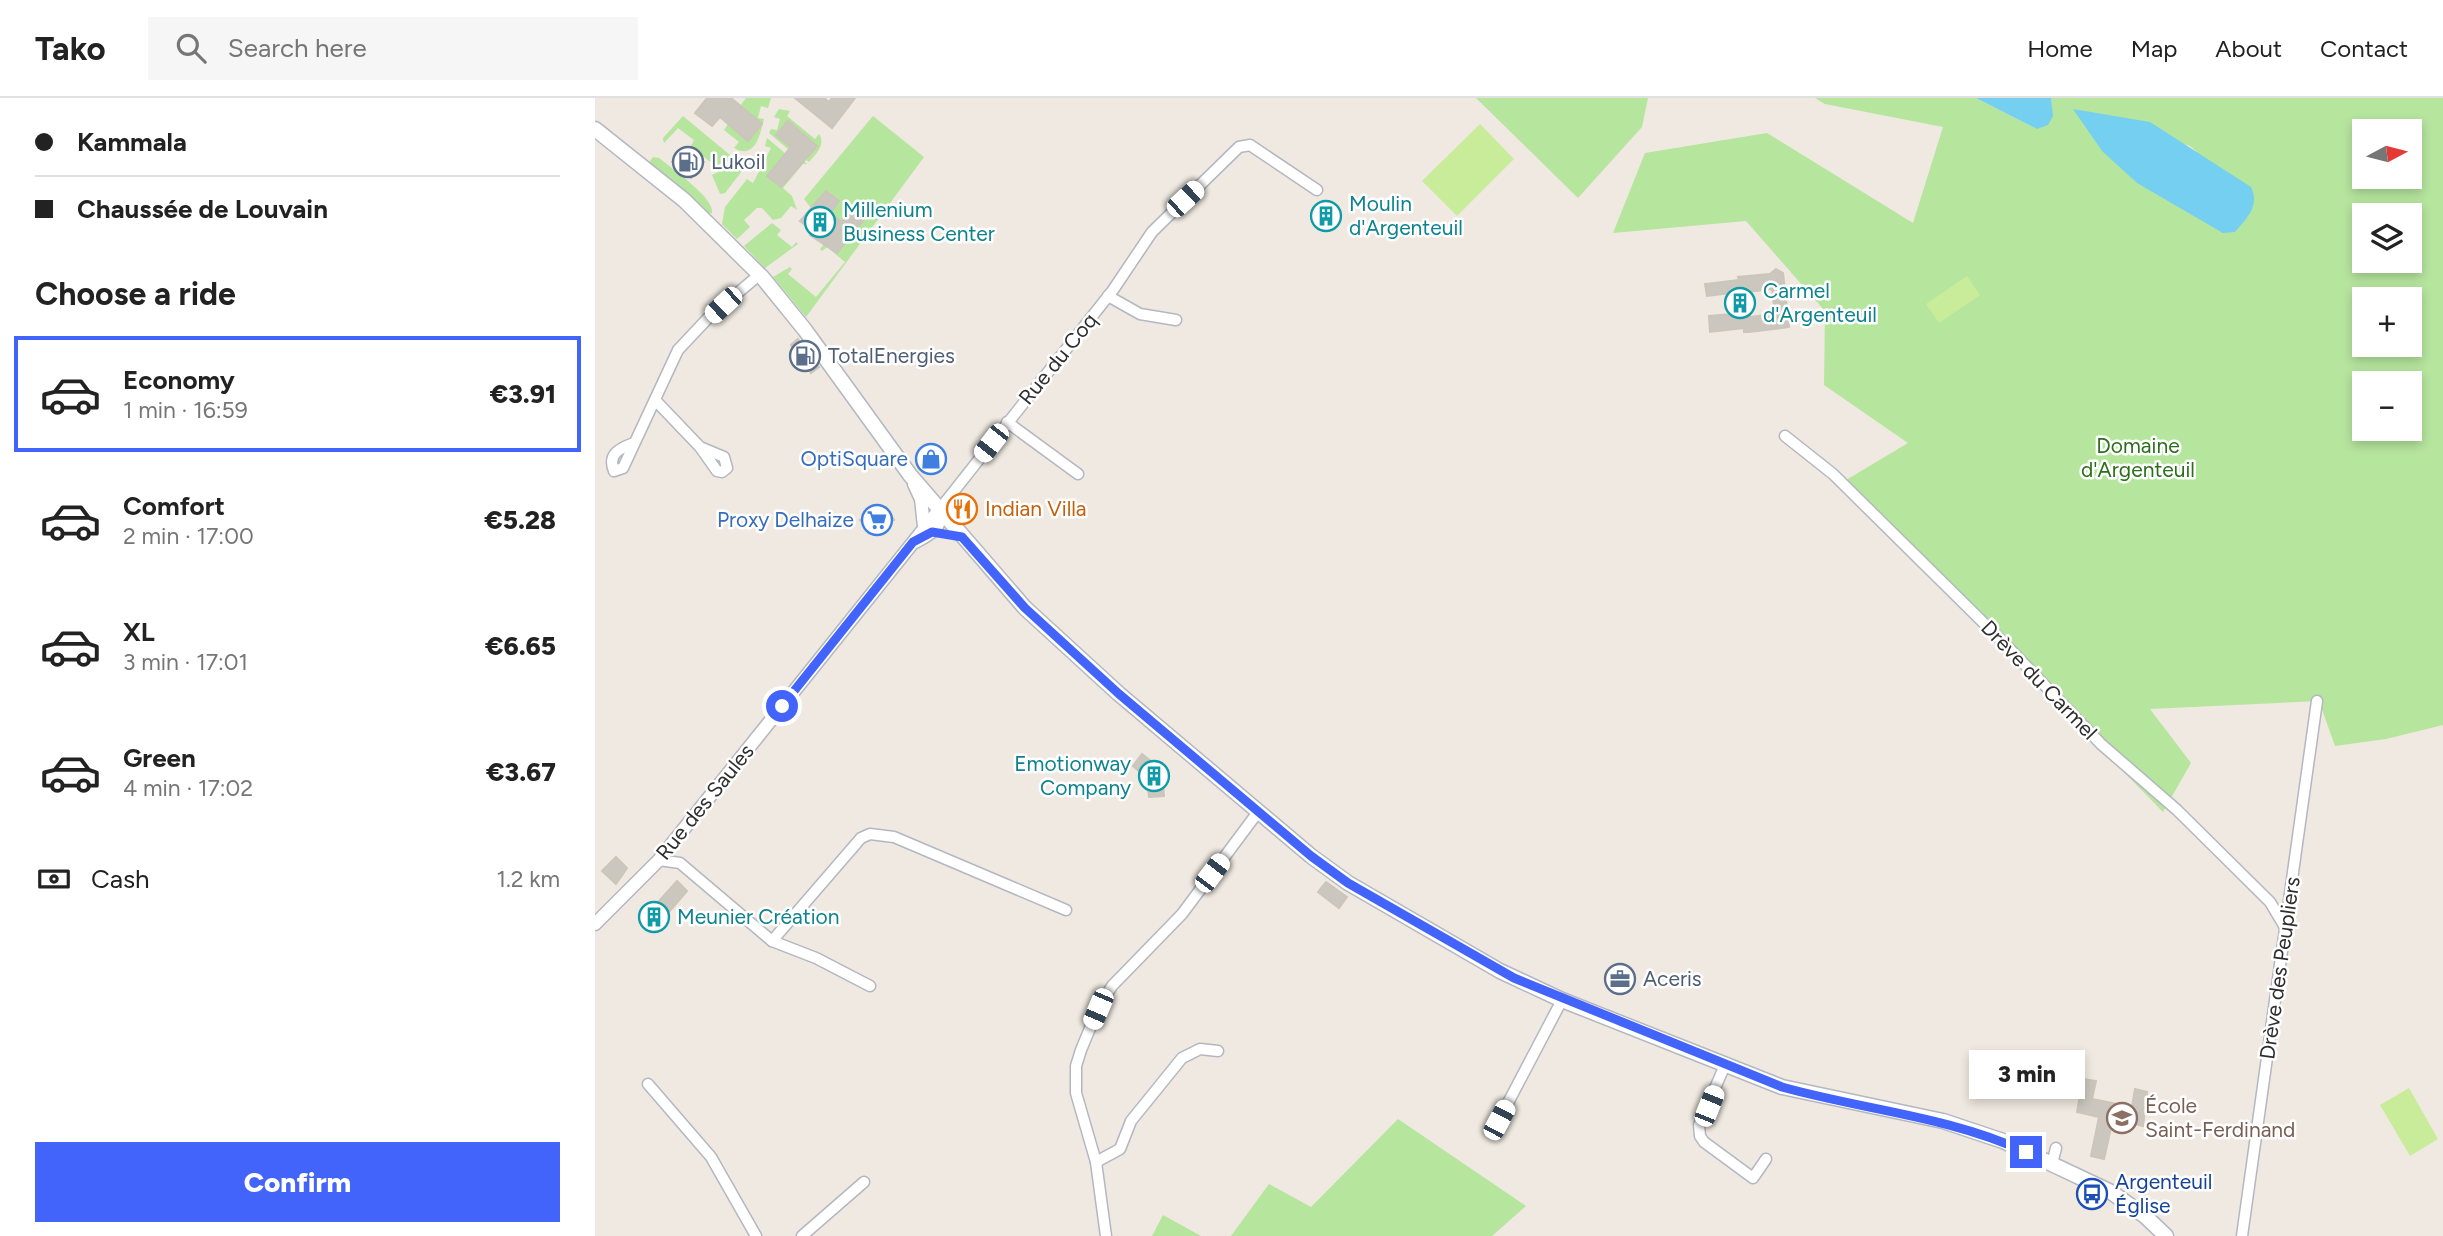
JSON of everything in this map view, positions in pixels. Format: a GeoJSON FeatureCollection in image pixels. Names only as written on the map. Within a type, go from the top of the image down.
{"type":"FeatureCollection","features":[{"type":"Feature","properties":{"kind":"main road"},"geometry":{"type":"LineString","coordinates":[[595,129],[684,200],[759,275],[805,330],[910,475],[1025,608],[1119,694],[1311,856],[1390,909],[1514,978],[1562,1000],[1725,1065],[1815,1096],[1943,1121],[1973,1130],[2112,1192],[2167,1236]]}},
{"type":"Feature","properties":{"kind":"street","name":"Rue du Coq"},"geometry":{"type":"LineString","coordinates":[[939,510],[1108,296],[1152,232],[1243,145],[1250,145],[1317,190]]}},
{"type":"Feature","properties":{"kind":"street"},"geometry":{"type":"LineString","coordinates":[[634,443],[678,351],[687,339],[736,293],[759,275]]}},
{"type":"Feature","properties":{"kind":"street","name":"Rue du Coq"},"geometry":{"type":"LineString","coordinates":[[1108,296],[1140,314],[1176,320]]}},
{"type":"Feature","properties":{"kind":"street"},"geometry":{"type":"LineString","coordinates":[[655,400],[700,447]]}},
{"type":"Feature","properties":{"kind":"street","name":"Rue du Coq"},"geometry":{"type":"LineString","coordinates":[[1007,422],[1058,462],[1079,474]]}},
{"type":"Feature","properties":{"kind":"street","name":"Drève du Carmel"},"geometry":{"type":"LineString","coordinates":[[1785,436],[1833,474],[2006,645],[2101,744],[2177,810],[2281,916],[2286,929]]}},
{"type":"Feature","properties":{"kind":"street"},"geometry":{"type":"LineString","coordinates":[[910,475],[921,499],[928,529],[962,537]]}},
{"type":"Feature","properties":{"kind":"street","name":"Rue des Saules"},"geometry":{"type":"LineString","coordinates":[[595,924],[659,860],[913,542],[941,519],[939,510]]}},
{"type":"Feature","properties":{"kind":"street","name":"Drève des Peupliers"},"geometry":{"type":"LineString","coordinates":[[2242,1236],[2317,701]]}},
{"type":"Feature","properties":{"kind":"street"},"geometry":{"type":"LineString","coordinates":[[1106,1236],[1095,1162],[1076,1093],[1075,1078],[1081,1050],[1098,1009],[1128,967],[1182,914],[1258,812]]}},
{"type":"Feature","properties":{"kind":"street"},"geometry":{"type":"LineString","coordinates":[[772,941],[861,838],[870,834],[894,837],[1066,910]]}},
{"type":"Feature","properties":{"kind":"street"},"geometry":{"type":"LineString","coordinates":[[672,844],[680,863],[772,941],[816,958],[870,986]]}},
{"type":"Feature","properties":{"kind":"street"},"geometry":{"type":"LineString","coordinates":[[659,860],[680,863]]}},
{"type":"Feature","properties":{"kind":"street"},"geometry":{"type":"LineString","coordinates":[[1499,1120],[1562,1000]]}},
{"type":"Feature","properties":{"kind":"street"},"geometry":{"type":"LineString","coordinates":[[1095,1162],[1120,1149],[1131,1121],[1182,1058],[1200,1049],[1218,1051]]}},
{"type":"Feature","properties":{"kind":"street"},"geometry":{"type":"LineString","coordinates":[[1725,1065],[1699,1125],[1700,1136],[1704,1142],[1753,1178],[1766,1159]]}},
{"type":"Feature","properties":{"kind":"street"},"geometry":{"type":"LineString","coordinates":[[648,1084],[711,1157],[756,1236]]}},
{"type":"Feature","properties":{"kind":"street"},"geometry":{"type":"LineString","coordinates":[[2052,1164],[2056,1148]]}},
{"type":"Feature","properties":{"kind":"street"},"geometry":{"type":"LineString","coordinates":[[802,1236],[864,1182]]}},
{"type":"Feature","properties":{"kind":"green space"},"geometry":{"type":"Polygon","coordinates":[[[746,98],[771,98],[768,108],[761,106],[758,118],[764,119],[755,144],[747,151],[741,151],[734,148],[739,142],[724,130],[728,124],[748,141],[762,124],[740,106],[746,98]]]}},
{"type":"Feature","properties":{"kind":"green space"},"geometry":{"type":"Polygon","coordinates":[[[1476,98],[1648,98],[1642,127],[1578,198],[1476,98]]]}},
{"type":"Feature","properties":{"kind":"green space","name":"Domaine d'Argenteuil"},"geometry":{"type":"Polygon","coordinates":[[[1815,98],[1976,98],[2037,129],[2052,116],[2051,98],[2443,98],[2443,725],[2386,739],[2335,746],[2319,701],[2150,709],[2191,763],[2163,812],[1841,483],[1908,443],[1824,385],[1825,311],[1746,221],[1613,233],[1645,153],[1767,133],[1913,223],[1943,127],[1825,104],[1815,98]],[[2074,109],[2102,151],[2197,152],[2190,146],[2074,109]]]}},
{"type":"Feature","properties":{"kind":"green space"},"geometry":{"type":"Polygon","coordinates":[[[779,109],[790,111],[787,116],[815,139],[819,134],[821,146],[809,162],[806,160],[817,146],[788,121],[777,135],[791,147],[789,150],[769,133],[771,129],[777,130],[780,119],[774,117],[779,109]]]}},
{"type":"Feature","properties":{"kind":"green space"},"geometry":{"type":"Polygon","coordinates":[[[683,116],[730,155],[730,160],[715,166],[691,146],[694,140],[678,128],[664,143],[663,138],[683,116]]]}},
{"type":"Feature","properties":{"kind":"green space"},"geometry":{"type":"Polygon","coordinates":[[[873,116],[924,157],[806,317],[773,277],[790,267],[792,269],[788,274],[816,297],[845,262],[827,247],[822,251],[820,249],[825,243],[837,253],[863,221],[850,211],[841,222],[830,213],[839,201],[827,191],[812,209],[804,199],[873,116]]]}},
{"type":"Feature","properties":{"kind":"green space"},"geometry":{"type":"Polygon","coordinates":[[[1480,124],[1514,159],[1457,216],[1422,181],[1480,124]]]}},
{"type":"Feature","properties":{"kind":"green space"},"geometry":{"type":"Polygon","coordinates":[[[767,138],[786,154],[767,176],[781,187],[803,160],[807,164],[803,164],[783,188],[792,196],[797,210],[791,206],[781,218],[773,220],[762,208],[757,208],[744,220],[750,227],[737,239],[722,224],[725,207],[747,179],[753,183],[771,148],[765,146],[767,138]]]}},
{"type":"Feature","properties":{"kind":"green space"},"geometry":{"type":"Polygon","coordinates":[[[653,157],[659,158],[700,192],[707,199],[712,213],[707,214],[651,165],[653,157]]]}},
{"type":"Feature","properties":{"kind":"green space"},"geometry":{"type":"Polygon","coordinates":[[[735,164],[742,166],[742,171],[725,193],[720,194],[712,175],[735,164]]]}},
{"type":"Feature","properties":{"kind":"green space"},"geometry":{"type":"Polygon","coordinates":[[[772,223],[781,230],[777,235],[792,247],[796,242],[798,244],[765,268],[744,246],[772,223]]]}},
{"type":"Feature","properties":{"kind":"green space"},"geometry":{"type":"Polygon","coordinates":[[[1967,276],[1980,295],[1939,323],[1926,304],[1967,276]]]}},
{"type":"Feature","properties":{"kind":"green space"},"geometry":{"type":"Polygon","coordinates":[[[2409,1088],[2438,1139],[2410,1156],[2380,1105],[2409,1088]]]}},
{"type":"Feature","properties":{"kind":"green space"},"geometry":{"type":"Polygon","coordinates":[[[1398,1119],[1526,1206],[1492,1236],[1231,1236],[1269,1184],[1311,1207],[1398,1119]]]}},
{"type":"Feature","properties":{"kind":"green space"},"geometry":{"type":"Polygon","coordinates":[[[1163,1215],[1201,1236],[1152,1236],[1163,1215]]]}},
{"type":"Feature","properties":{"kind":"water"},"geometry":{"type":"Polygon","coordinates":[[[1976,98],[2051,98],[2053,116],[2048,125],[2037,129],[1976,98]]]}},
{"type":"Feature","properties":{"kind":"water"},"geometry":{"type":"Polygon","coordinates":[[[2073,109],[2150,122],[2251,187],[2254,200],[2251,211],[2235,232],[2223,233],[2137,183],[2102,151],[2073,109]]]}},
{"type":"Feature","properties":{"kind":"building"},"geometry":{"type":"Polygon","coordinates":[[[707,98],[731,98],[762,124],[748,141],[720,117],[712,126],[695,113],[707,98]]]}},
{"type":"Feature","properties":{"kind":"building"},"geometry":{"type":"Polygon","coordinates":[[[795,98],[824,98],[829,102],[832,98],[855,98],[832,128],[795,98]]]}},
{"type":"Feature","properties":{"kind":"building"},"geometry":{"type":"Polygon","coordinates":[[[788,121],[817,146],[781,187],[767,176],[791,147],[776,135],[788,121]]]}},
{"type":"Feature","properties":{"kind":"building","name":"Lukoil"},"geometry":{"type":"Polygon","coordinates":[[[685,147],[704,162],[691,178],[672,162],[685,147]]]}},
{"type":"Feature","properties":{"kind":"building","name":"Millenium Business Center"},"geometry":{"type":"Polygon","coordinates":[[[826,191],[839,201],[830,213],[841,222],[850,211],[863,221],[837,253],[810,235],[813,231],[800,221],[826,191]]]}},
{"type":"Feature","properties":{"kind":"building","name":"Carmel d'Argenteuil"},"geometry":{"type":"Polygon","coordinates":[[[1776,269],[1783,273],[1789,327],[1749,332],[1744,332],[1744,328],[1710,332],[1709,316],[1733,314],[1731,293],[1707,296],[1705,284],[1770,274],[1776,269]],[[1772,289],[1747,292],[1750,317],[1775,314],[1772,289]]]}},
{"type":"Feature","properties":{"kind":"building","name":"TotalEnergies"},"geometry":{"type":"Polygon","coordinates":[[[798,339],[819,367],[811,373],[791,345],[798,339]]]}},
{"type":"Feature","properties":{"kind":"building","name":"Indian Villa"},"geometry":{"type":"Polygon","coordinates":[[[962,499],[972,510],[961,520],[951,508],[962,499]]]}},
{"type":"Feature","properties":{"kind":"building","name":"Proxy Delhaize"},"geometry":{"type":"Polygon","coordinates":[[[886,507],[894,520],[871,533],[860,520],[886,507]]]}},
{"type":"Feature","properties":{"kind":"building","name":"Emotionway Company"},"geometry":{"type":"Polygon","coordinates":[[[1142,754],[1162,770],[1164,796],[1149,797],[1147,778],[1133,766],[1142,754]]]}},
{"type":"Feature","properties":{"kind":"building"},"geometry":{"type":"Polygon","coordinates":[[[616,857],[627,868],[616,884],[602,871],[616,857]]]}},
{"type":"Feature","properties":{"kind":"building"},"geometry":{"type":"Polygon","coordinates":[[[677,881],[687,891],[654,929],[643,919],[677,881]]]}},
{"type":"Feature","properties":{"kind":"building"},"geometry":{"type":"Polygon","coordinates":[[[1326,882],[1347,897],[1339,908],[1318,892],[1326,882]]]}},
{"type":"Feature","properties":{"kind":"building","name":"École Saint-Ferdinand"},"geometry":{"type":"Polygon","coordinates":[[[2083,1079],[2096,1081],[2092,1099],[2132,1107],[2135,1089],[2147,1092],[2143,1126],[2113,1119],[2104,1159],[2091,1156],[2099,1117],[2077,1112],[2083,1079]]]}},
{"type":"Feature","properties":{"kind":"place","name":"Lukoil"},"geometry":{"type":"Point","coordinates":[688,162]}},
{"type":"Feature","properties":{"kind":"place","name":"Moulin d'Argenteuil"},"geometry":{"type":"Point","coordinates":[1326,216]}},
{"type":"Feature","properties":{"kind":"place","name":"Millenium Business Center"},"geometry":{"type":"Point","coordinates":[820,222]}},
{"type":"Feature","properties":{"kind":"place","name":"Carmel d'Argenteuil"},"geometry":{"type":"Point","coordinates":[1740,303]}},
{"type":"Feature","properties":{"kind":"place","name":"TotalEnergies"},"geometry":{"type":"Point","coordinates":[805,356]}},
{"type":"Feature","properties":{"kind":"place","name":"OptiSquare"},"geometry":{"type":"Point","coordinates":[931,459]}},
{"type":"Feature","properties":{"kind":"place","name":"Indian Villa"},"geometry":{"type":"Point","coordinates":[962,509]}},
{"type":"Feature","properties":{"kind":"place","name":"Proxy Delhaize"},"geometry":{"type":"Point","coordinates":[877,520]}},
{"type":"Feature","properties":{"kind":"place","name":"Emotionway Company"},"geometry":{"type":"Point","coordinates":[1154,776]}},
{"type":"Feature","properties":{"kind":"place","name":"Meunier Création"},"geometry":{"type":"Point","coordinates":[654,917]}},
{"type":"Feature","properties":{"kind":"place","name":"Aceris"},"geometry":{"type":"Point","coordinates":[1620,979]}},
{"type":"Feature","properties":{"kind":"place","name":"École Saint-Ferdinand"},"geometry":{"type":"Point","coordinates":[2122,1118]}},
{"type":"Feature","properties":{"kind":"place","name":"Argenteuil Église"},"geometry":{"type":"Point","coordinates":[2092,1194]}},
{"type":"Feature","properties":{"kind":"route"},"geometry":{"type":"LineString","coordinates":[[782,706],[913,542],[932,532],[962,537],[1025,608],[1119,694],[1311,856],[1390,909],[1514,978],[1562,1000],[1782,1087],[1943,1121],[2003,1141],[2026,1152]]}}]}
